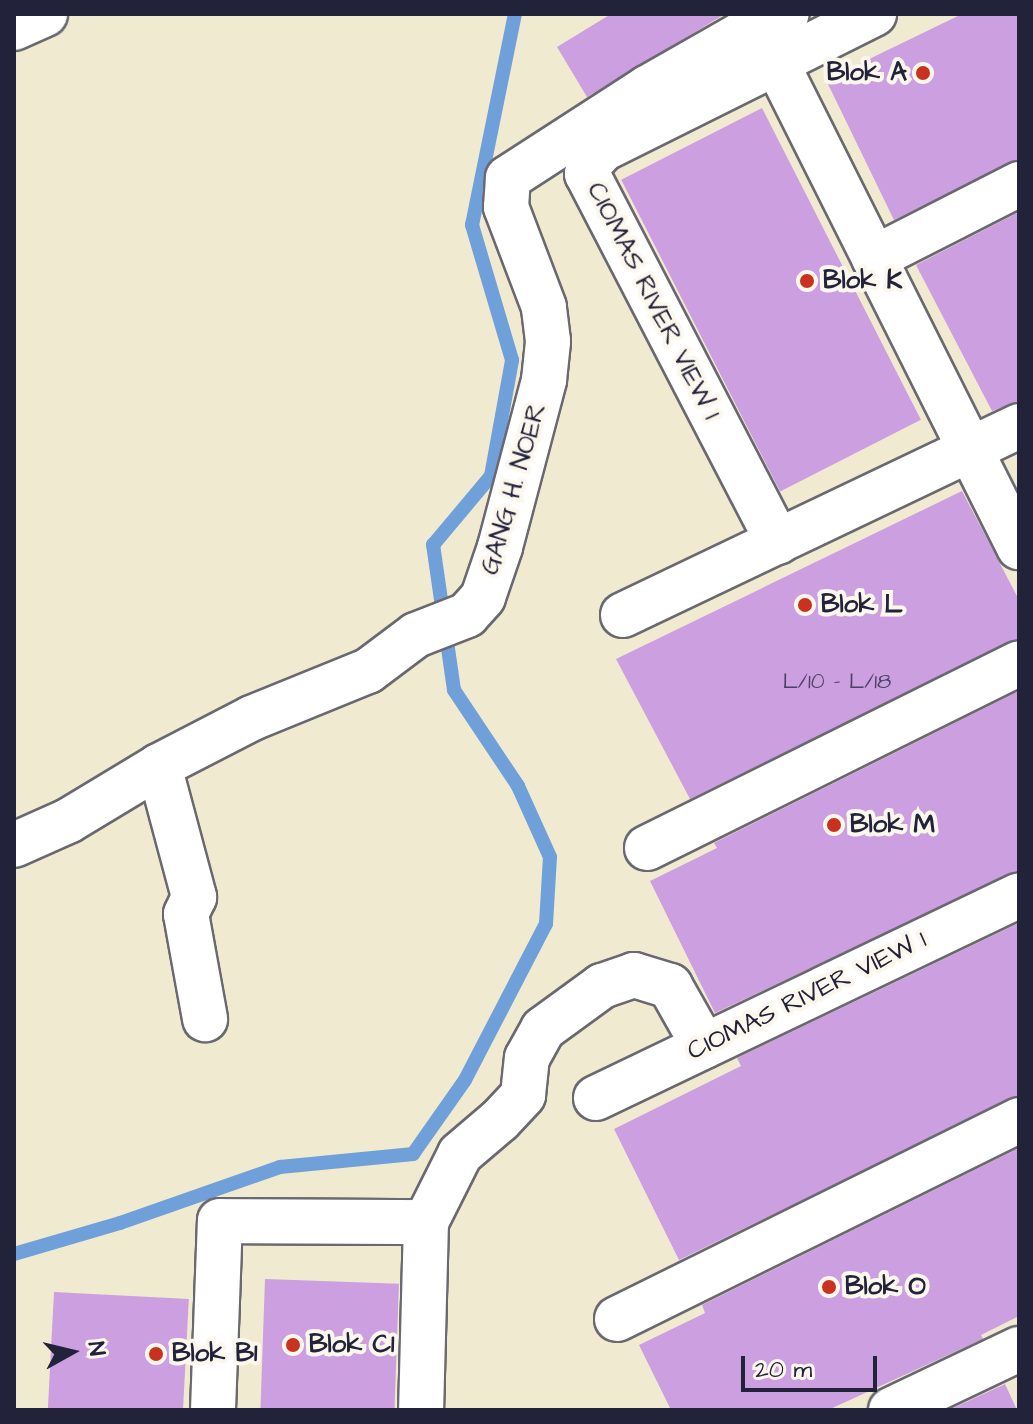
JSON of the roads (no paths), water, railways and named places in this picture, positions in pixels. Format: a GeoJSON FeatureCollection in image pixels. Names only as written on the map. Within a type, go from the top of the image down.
{"type":"FeatureCollection","features":[{"type":"Feature","properties":{"kind":"street"},"geometry":{"type":"LineString","coordinates":[[14,28],[45,14]]}},
{"type":"Feature","properties":{"kind":"street","name":"GANG H. NOER"},"geometry":{"type":"LineString","coordinates":[[14,845],[68,821],[159,766],[252,718],[368,671],[416,635],[467,615],[483,597],[500,547],[544,380],[548,341],[544,307],[506,207],[508,178],[647,88],[740,35],[787,14]]}},
{"type":"Feature","properties":{"kind":"street","name":"CIOMAS RIVER VIEW 1"},"geometry":{"type":"LineString","coordinates":[[778,542],[587,174],[590,163],[603,149],[775,60],[874,14]]}},
{"type":"Feature","properties":{"kind":"street"},"geometry":{"type":"LineString","coordinates":[[775,60],[1019,547]]}},
{"type":"Feature","properties":{"kind":"street"},"geometry":{"type":"LineString","coordinates":[[874,258],[1019,184]]}},
{"type":"Feature","properties":{"kind":"street"},"geometry":{"type":"LineString","coordinates":[[623,615],[1019,426]]}},
{"type":"Feature","properties":{"kind":"street"},"geometry":{"type":"LineString","coordinates":[[647,848],[1019,663]]}},
{"type":"Feature","properties":{"kind":"street"},"geometry":{"type":"LineString","coordinates":[[159,766],[194,897],[186,914],[205,1019]]}},
{"type":"Feature","properties":{"kind":"street","name":"CIOMAS RIVER VIEW 1"},"geometry":{"type":"LineString","coordinates":[[596,1098],[1019,895]]}},
{"type":"Feature","properties":{"kind":"street"},"geometry":{"type":"LineString","coordinates":[[421,1410],[426,1222],[460,1154],[500,1120],[523,1095],[527,1058],[543,1029],[602,986],[634,975],[670,986],[704,1046]]}},
{"type":"Feature","properties":{"kind":"street"},"geometry":{"type":"LineString","coordinates":[[617,1319],[1019,1120]]}},
{"type":"Feature","properties":{"kind":"street"},"geometry":{"type":"LineString","coordinates":[[213,1410],[220,1221],[426,1222]]}},
{"type":"Feature","properties":{"kind":"street"},"geometry":{"type":"LineString","coordinates":[[891,1410],[1019,1349]]}},
{"type":"Feature","properties":{"kind":"waterway"},"geometry":{"type":"LineString","coordinates":[[14,1254],[120,1223],[280,1167],[413,1154],[465,1080],[546,924],[550,857],[518,786],[454,690],[433,545],[491,476],[512,360],[472,225],[515,14]]}},
{"type":"Feature","properties":{"kind":"place","name":"Blok A"},"geometry":{"type":"Point","coordinates":[923,73]}},
{"type":"Feature","properties":{"kind":"place","name":"Blok K"},"geometry":{"type":"Point","coordinates":[807,281]}},
{"type":"Feature","properties":{"kind":"place","name":"Blok L"},"geometry":{"type":"Point","coordinates":[805,605]}},
{"type":"Feature","properties":{"kind":"place","name":"Blok M"},"geometry":{"type":"Point","coordinates":[834,825]}},
{"type":"Feature","properties":{"kind":"place","name":"Blok O"},"geometry":{"type":"Point","coordinates":[829,1287]}},
{"type":"Feature","properties":{"kind":"place","name":"Blok C1"},"geometry":{"type":"Point","coordinates":[293,1345]}},
{"type":"Feature","properties":{"kind":"place","name":"Blok B1"},"geometry":{"type":"Point","coordinates":[156,1354]}}]}
